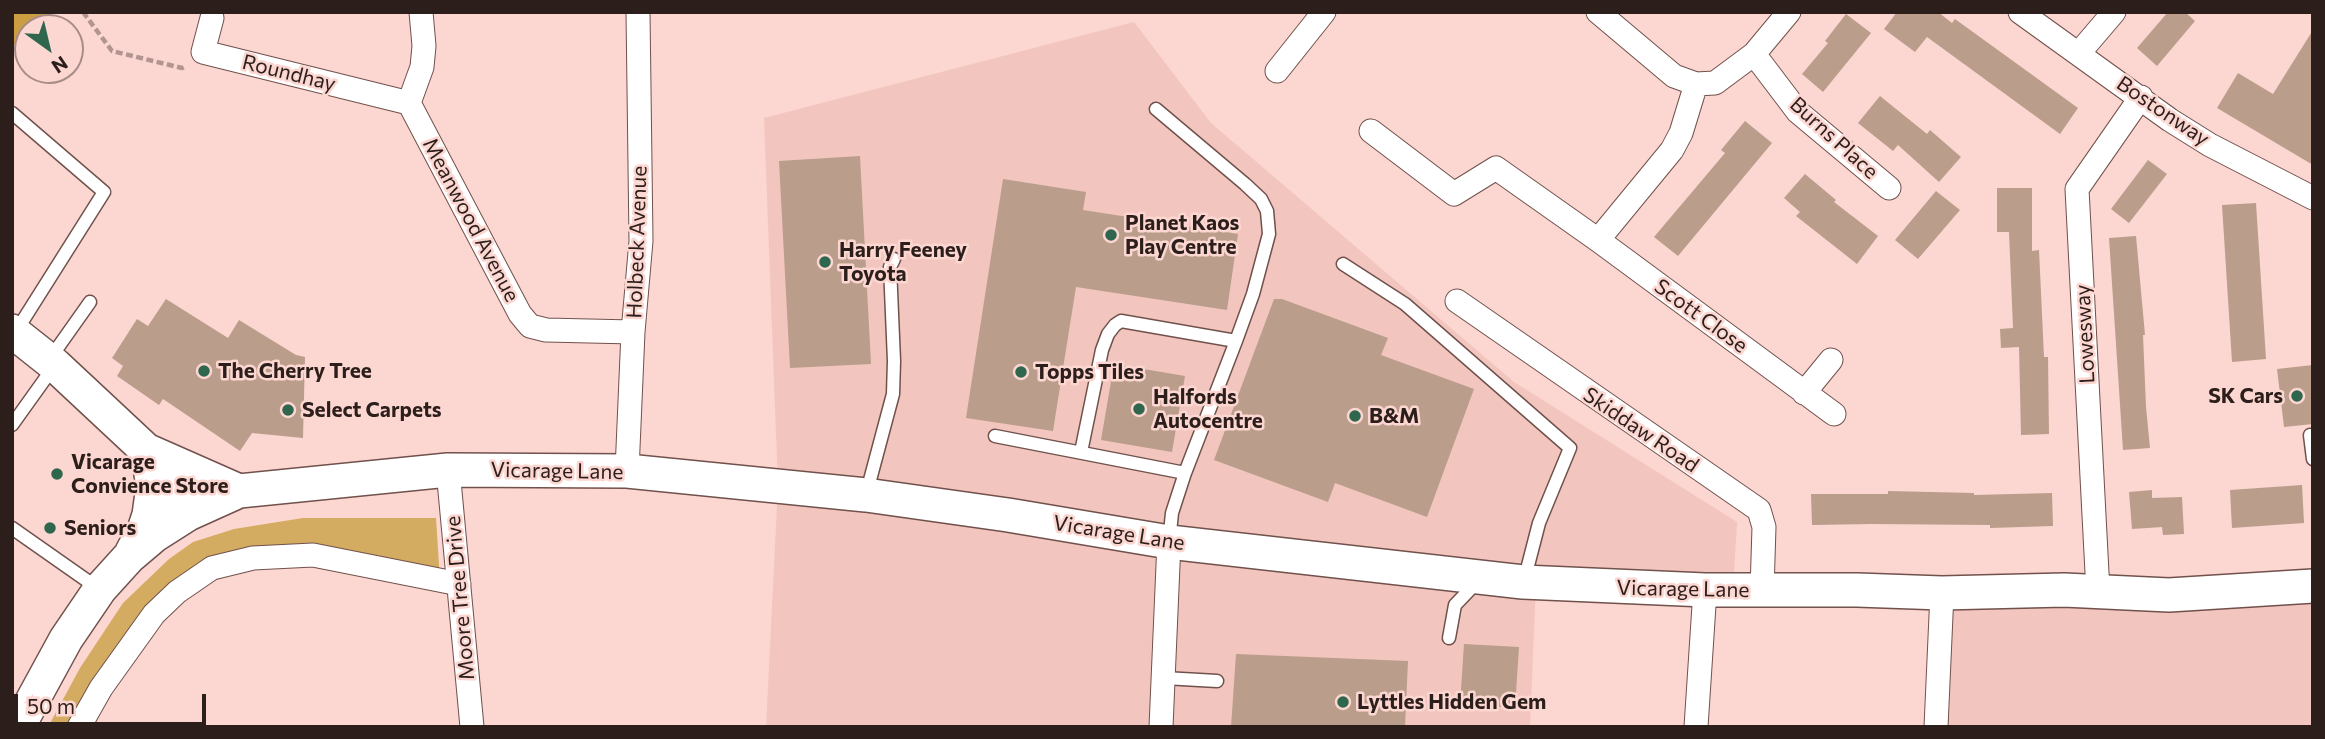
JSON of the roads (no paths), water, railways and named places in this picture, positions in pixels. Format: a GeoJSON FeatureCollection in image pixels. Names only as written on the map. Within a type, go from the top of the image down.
{"type":"FeatureCollection","features":[{"type":"Feature","properties":{"kind":"street"},"geometry":{"type":"LineString","coordinates":[[409,103],[422,68],[424,46],[421,12]]}},
{"type":"Feature","properties":{"kind":"street","name":"Holbeck Avenue"},"geometry":{"type":"LineString","coordinates":[[627,471],[633,332],[641,241],[638,12]]}},
{"type":"Feature","properties":{"kind":"street"},"geometry":{"type":"LineString","coordinates":[[1277,71],[1324,12]]}},
{"type":"Feature","properties":{"kind":"street"},"geometry":{"type":"LineString","coordinates":[[1598,12],[1674,76],[1696,84],[1715,83],[1754,54],[1788,12]]}},
{"type":"Feature","properties":{"kind":"street","name":"Bostonway"},"geometry":{"type":"LineString","coordinates":[[2020,12],[2170,120],[2210,145],[2313,198]]}},
{"type":"Feature","properties":{"kind":"street"},"geometry":{"type":"LineString","coordinates":[[2079,53],[2114,12]]}},
{"type":"Feature","properties":{"kind":"street","name":"Roundhay"},"geometry":{"type":"LineString","coordinates":[[212,19],[203,52],[409,103]]}},
{"type":"Feature","properties":{"kind":"street","name":"Burns Place"},"geometry":{"type":"LineString","coordinates":[[1754,54],[1798,112],[1889,188]]}},
{"type":"Feature","properties":{"kind":"street"},"geometry":{"type":"LineString","coordinates":[[1598,240],[1672,150],[1681,132],[1696,84]]}},
{"type":"Feature","properties":{"kind":"street","name":"Lowesway"},"geometry":{"type":"LineString","coordinates":[[2098,592],[2077,189],[2141,97]]}},
{"type":"Feature","properties":{"kind":"street","name":"Meanwood Avenue"},"geometry":{"type":"LineString","coordinates":[[409,103],[520,314],[530,326],[546,330],[633,332]]}},
{"type":"Feature","properties":{"kind":"street","name":"Scott Close"},"geometry":{"type":"LineString","coordinates":[[1371,131],[1454,194],[1496,168],[1833,414]]}},
{"type":"Feature","properties":{"kind":"street","name":"Skiddaw Road"},"geometry":{"type":"LineString","coordinates":[[1457,302],[1759,510],[1764,527],[1762,590]]}},
{"type":"Feature","properties":{"kind":"street"},"geometry":{"type":"LineString","coordinates":[[13,332],[52,362],[146,450],[188,514]]}},
{"type":"Feature","properties":{"kind":"street"},"geometry":{"type":"LineString","coordinates":[[1804,393],[1831,360]]}},
{"type":"Feature","properties":{"kind":"street"},"geometry":{"type":"LineString","coordinates":[[146,450],[239,491]]}},
{"type":"Feature","properties":{"kind":"street"},"geometry":{"type":"LineString","coordinates":[[18,727],[66,639],[100,589],[129,557],[144,530],[153,486],[146,450]]}},
{"type":"Feature","properties":{"kind":"street","name":"Vicarage Lane"},"geometry":{"type":"LineString","coordinates":[[129,557],[155,535],[188,514],[239,491],[448,470],[627,471],[866,495],[1169,542],[1523,582],[1705,590],[2098,592],[2169,595],[2313,586]]}},
{"type":"Feature","properties":{"kind":"street","name":"Moore Tree Drive"},"geometry":{"type":"LineString","coordinates":[[448,470],[472,727]]}},
{"type":"Feature","properties":{"kind":"street"},"geometry":{"type":"LineString","coordinates":[[1161,727],[1169,542]]}},
{"type":"Feature","properties":{"kind":"street"},"geometry":{"type":"LineString","coordinates":[[79,727],[135,639],[177,592],[212,568],[253,558],[313,555],[459,584]]}},
{"type":"Feature","properties":{"kind":"street"},"geometry":{"type":"LineString","coordinates":[[1696,727],[1705,590]]}},
{"type":"Feature","properties":{"kind":"street"},"geometry":{"type":"LineString","coordinates":[[1936,727],[1942,593]]}},
{"type":"Feature","properties":{"kind":"lane"},"geometry":{"type":"LineString","coordinates":[[1156,109],[1261,199],[1267,211],[1269,234],[1236,341],[1172,513],[1169,542]]}},
{"type":"Feature","properties":{"kind":"lane"},"geometry":{"type":"LineString","coordinates":[[12,113],[104,192],[13,332]]}},
{"type":"Feature","properties":{"kind":"lane"},"geometry":{"type":"LineString","coordinates":[[866,495],[893,394],[890,267],[894,258]]}},
{"type":"Feature","properties":{"kind":"lane"},"geometry":{"type":"LineString","coordinates":[[1343,264],[1405,304],[1570,448],[1539,523],[1523,582]]}},
{"type":"Feature","properties":{"kind":"lane"},"geometry":{"type":"LineString","coordinates":[[12,425],[90,302]]}},
{"type":"Feature","properties":{"kind":"lane"},"geometry":{"type":"LineString","coordinates":[[1081,452],[1101,350],[1115,325],[1121,321],[1131,322],[1236,341]]}},
{"type":"Feature","properties":{"kind":"lane"},"geometry":{"type":"LineString","coordinates":[[2310,435],[2313,459]]}},
{"type":"Feature","properties":{"kind":"lane"},"geometry":{"type":"LineString","coordinates":[[995,436],[1185,473]]}},
{"type":"Feature","properties":{"kind":"lane"},"geometry":{"type":"LineString","coordinates":[[12,528],[100,589]]}},
{"type":"Feature","properties":{"kind":"lane"},"geometry":{"type":"LineString","coordinates":[[1449,638],[1455,606],[1464,594],[1482,579]]}},
{"type":"Feature","properties":{"kind":"lane"},"geometry":{"type":"LineString","coordinates":[[1164,678],[1217,681]]}},
{"type":"Feature","properties":{"kind":"place","name":"Planet Kaos Play Centre"},"geometry":{"type":"Point","coordinates":[1111,235]}},
{"type":"Feature","properties":{"kind":"place","name":"Harry Feeney Toyota"},"geometry":{"type":"Point","coordinates":[825,262]}},
{"type":"Feature","properties":{"kind":"place","name":"The Cherry Tree"},"geometry":{"type":"Point","coordinates":[204,371]}},
{"type":"Feature","properties":{"kind":"place","name":"Topps Tiles"},"geometry":{"type":"Point","coordinates":[1021,372]}},
{"type":"Feature","properties":{"kind":"place","name":"SK Cars"},"geometry":{"type":"Point","coordinates":[2297,396]}},
{"type":"Feature","properties":{"kind":"place","name":"Halfords Autocentre"},"geometry":{"type":"Point","coordinates":[1139,409]}},
{"type":"Feature","properties":{"kind":"place","name":"Select Carpets"},"geometry":{"type":"Point","coordinates":[288,410]}},
{"type":"Feature","properties":{"kind":"place","name":"B&M"},"geometry":{"type":"Point","coordinates":[1355,416]}},
{"type":"Feature","properties":{"kind":"place","name":"Vicarage Convience Store"},"geometry":{"type":"Point","coordinates":[57,474]}},
{"type":"Feature","properties":{"kind":"place","name":"Seniors"},"geometry":{"type":"Point","coordinates":[50,528]}},
{"type":"Feature","properties":{"kind":"place","name":"Lyttles Hidden Gem"},"geometry":{"type":"Point","coordinates":[1343,702]}}]}
